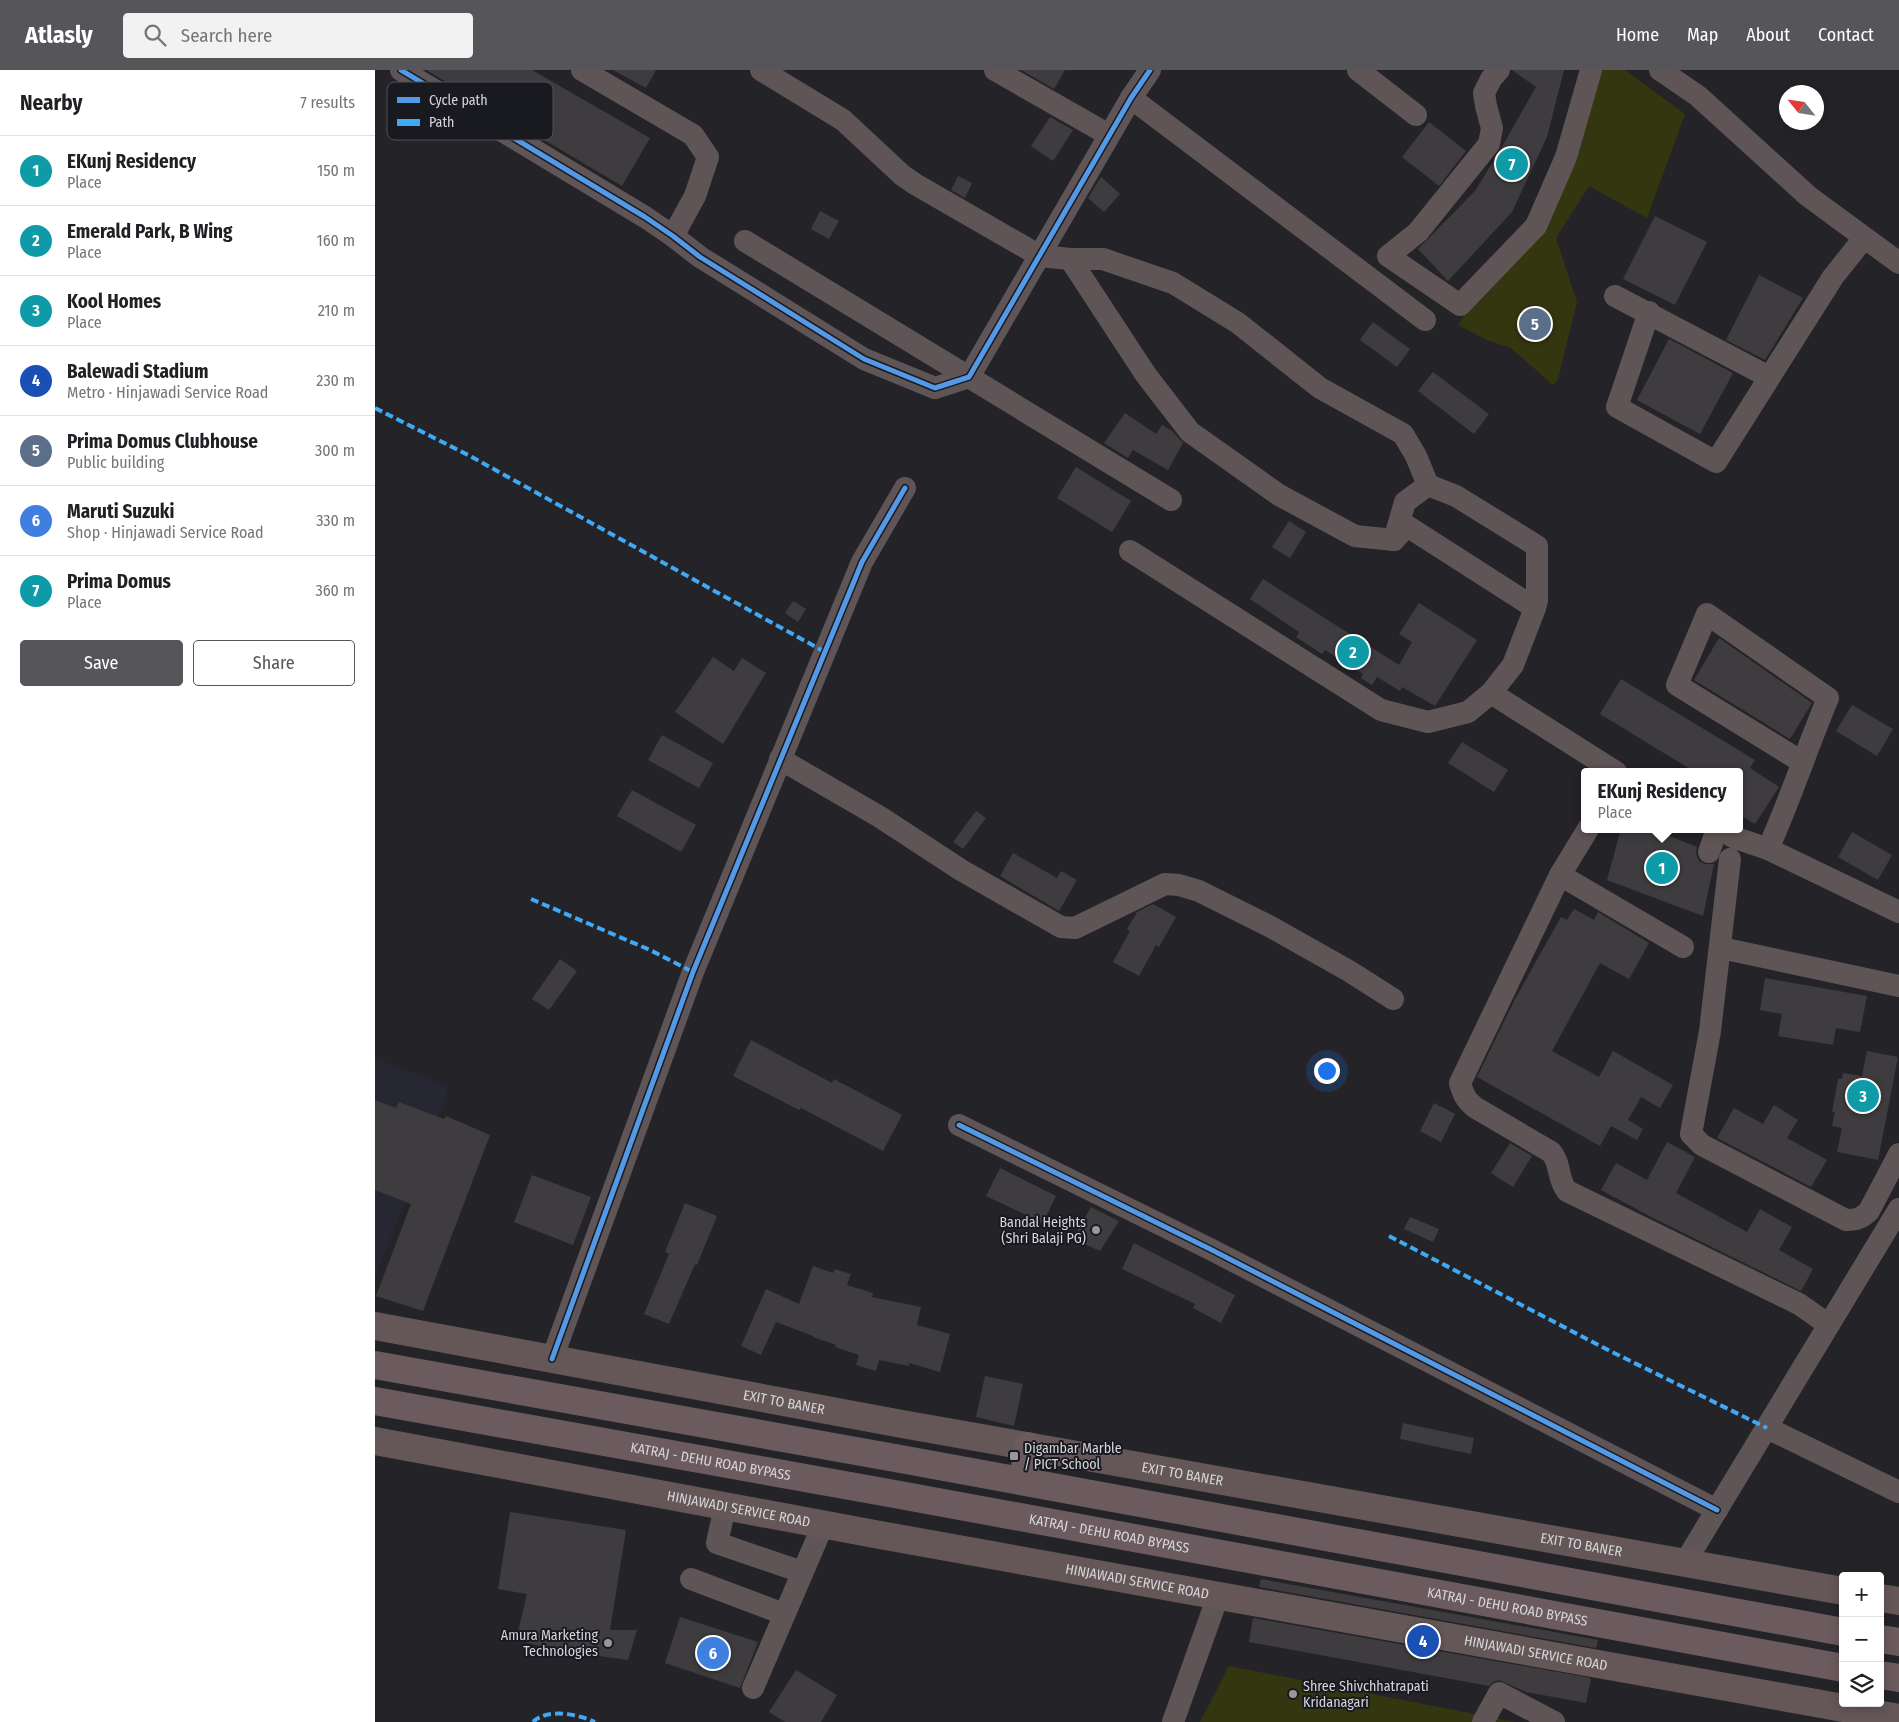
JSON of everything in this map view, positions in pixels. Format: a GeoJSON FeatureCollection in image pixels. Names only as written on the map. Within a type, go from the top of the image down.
{"type":"FeatureCollection","features":[{"type":"Feature","properties":{"kind":"highway"},"geometry":{"type":"LineString","coordinates":[[375,1365],[1023,1481],[1839,1631]]}},
{"type":"Feature","properties":{"kind":"highway","name":"KATRAJ - DEHU ROAD BYPASS"},"geometry":{"type":"LineString","coordinates":[[375,1401],[1839,1667]]}},
{"type":"Feature","properties":{"kind":"highway"},"geometry":{"type":"LineString","coordinates":[[1023,1481],[1028,1446]]}},
{"type":"Feature","properties":{"kind":"highway"},"geometry":{"type":"LineString","coordinates":[[1884,1639],[1899,1642]]}},
{"type":"Feature","properties":{"kind":"highway"},"geometry":{"type":"LineString","coordinates":[[1884,1676],[1899,1678]]}},
{"type":"Feature","properties":{"kind":"main road","name":"EXIT TO BANER"},"geometry":{"type":"LineString","coordinates":[[375,1326],[1028,1446],[1839,1590]]}},
{"type":"Feature","properties":{"kind":"main road","name":"HINJAWADI SERVICE ROAD"},"geometry":{"type":"LineString","coordinates":[[375,1441],[823,1525],[1899,1718]]}},
{"type":"Feature","properties":{"kind":"main road"},"geometry":{"type":"LineString","coordinates":[[1884,1599],[1899,1601]]}},
{"type":"Feature","properties":{"kind":"street"},"geometry":{"type":"LineString","coordinates":[[401,70],[421,82]]}},
{"type":"Feature","properties":{"kind":"street"},"geometry":{"type":"LineString","coordinates":[[582,70],[693,135],[708,157],[695,196],[673,236]]}},
{"type":"Feature","properties":{"kind":"street"},"geometry":{"type":"LineString","coordinates":[[761,70],[843,120],[902,175],[915,184],[1039,256],[1069,259],[1103,259],[1173,283],[1237,323],[1320,388],[1403,434],[1416,456],[1428,485],[1456,496],[1537,546],[1537,600],[1513,666],[1491,693],[1468,712],[1428,722],[1381,710],[1130,551]]}},
{"type":"Feature","properties":{"kind":"street"},"geometry":{"type":"LineString","coordinates":[[995,70],[1109,135]]}},
{"type":"Feature","properties":{"kind":"street"},"geometry":{"type":"LineString","coordinates":[[516,140],[673,236],[700,257],[864,359],[935,388],[969,377],[1109,135],[1150,70]]}},
{"type":"Feature","properties":{"kind":"street"},"geometry":{"type":"LineString","coordinates":[[1358,70],[1416,115]]}},
{"type":"Feature","properties":{"kind":"street"},"geometry":{"type":"LineString","coordinates":[[1499,70],[1491,79],[1485,93],[1486,106],[1492,128],[1489,144],[1418,232],[1388,256],[1460,305],[1536,226],[1566,157],[1591,70]]}},
{"type":"Feature","properties":{"kind":"street"},"geometry":{"type":"LineString","coordinates":[[1660,70],[1688,77],[1698,96],[1808,196],[1899,263]]}},
{"type":"Feature","properties":{"kind":"street"},"geometry":{"type":"LineString","coordinates":[[1131,98],[1425,320]]}},
{"type":"Feature","properties":{"kind":"street"},"geometry":{"type":"LineString","coordinates":[[1649,312],[1617,407],[1716,462],[1833,277],[1864,238]]}},
{"type":"Feature","properties":{"kind":"street"},"geometry":{"type":"LineString","coordinates":[[745,241],[1171,500]]}},
{"type":"Feature","properties":{"kind":"street"},"geometry":{"type":"LineString","coordinates":[[1069,259],[1146,375],[1191,432],[1279,495],[1355,536],[1394,540]]}},
{"type":"Feature","properties":{"kind":"street"},"geometry":{"type":"LineString","coordinates":[[1615,296],[1649,312],[1769,377]]}},
{"type":"Feature","properties":{"kind":"street"},"geometry":{"type":"LineString","coordinates":[[1394,540],[1405,502],[1428,485]]}},
{"type":"Feature","properties":{"kind":"street"},"geometry":{"type":"LineString","coordinates":[[552,1360],[693,972],[862,562],[905,488]]}},
{"type":"Feature","properties":{"kind":"street"},"geometry":{"type":"LineString","coordinates":[[1394,540],[1407,526],[1535,608]]}},
{"type":"Feature","properties":{"kind":"street"},"geometry":{"type":"LineString","coordinates":[[1768,849],[1786,808],[1828,698],[1707,614],[1677,685],[1802,762]]}},
{"type":"Feature","properties":{"kind":"street"},"geometry":{"type":"LineString","coordinates":[[1491,693],[1610,768]]}},
{"type":"Feature","properties":{"kind":"street"},"geometry":{"type":"LineString","coordinates":[[780,760],[881,817],[961,870],[1061,926],[1075,928],[1165,884],[1179,885],[1199,891],[1271,927],[1349,971],[1393,1000]]}},
{"type":"Feature","properties":{"kind":"street"},"geometry":{"type":"LineString","coordinates":[[1586,833],[1560,875],[1460,1083],[1467,1101],[1551,1152],[1557,1158],[1561,1184],[1567,1191],[1799,1304],[1829,1325]]}},
{"type":"Feature","properties":{"kind":"street"},"geometry":{"type":"LineString","coordinates":[[1709,852],[1716,833]]}},
{"type":"Feature","properties":{"kind":"street"},"geometry":{"type":"LineString","coordinates":[[1726,833],[1768,849],[1899,912]]}},
{"type":"Feature","properties":{"kind":"street"},"geometry":{"type":"LineString","coordinates":[[1730,859],[1711,1031],[1691,1134],[1702,1145],[1846,1220],[1862,1218],[1869,1211],[1899,1154]]}},
{"type":"Feature","properties":{"kind":"street"},"geometry":{"type":"LineString","coordinates":[[1560,875],[1683,947]]}},
{"type":"Feature","properties":{"kind":"street"},"geometry":{"type":"LineString","coordinates":[[1721,948],[1899,986]]}},
{"type":"Feature","properties":{"kind":"street"},"geometry":{"type":"LineString","coordinates":[[959,1125],[1219,1254],[1717,1510]]}},
{"type":"Feature","properties":{"kind":"street"},"geometry":{"type":"LineString","coordinates":[[1684,1564],[1899,1209]]}},
{"type":"Feature","properties":{"kind":"street"},"geometry":{"type":"LineString","coordinates":[[1767,1428],[1899,1492]]}},
{"type":"Feature","properties":{"kind":"street"},"geometry":{"type":"LineString","coordinates":[[725,1506],[717,1543],[802,1572]]}},
{"type":"Feature","properties":{"kind":"street"},"geometry":{"type":"LineString","coordinates":[[753,1688],[823,1525]]}},
{"type":"Feature","properties":{"kind":"street"},"geometry":{"type":"LineString","coordinates":[[691,1579],[784,1614]]}},
{"type":"Feature","properties":{"kind":"street"},"geometry":{"type":"LineString","coordinates":[[1173,1722],[1219,1596]]}},
{"type":"Feature","properties":{"kind":"street"},"geometry":{"type":"LineString","coordinates":[[1483,1722],[1499,1694],[1554,1722]]}},
{"type":"Feature","properties":{"kind":"shaded area"},"geometry":{"type":"Polygon","coordinates":[[[375,1058],[449,1087],[375,1278],[375,1058]]]}},
{"type":"Feature","properties":{"kind":"green space"},"geometry":{"type":"Polygon","coordinates":[[[1592,70],[1625,70],[1685,114],[1647,218],[1589,186],[1556,238],[1577,302],[1558,379],[1553,385],[1511,348],[1487,340],[1458,325],[1486,282],[1518,244],[1592,70]]]}},
{"type":"Feature","properties":{"kind":"green space","name":"Shree Shivchhatrapati Kridanagari"},"geometry":{"type":"Polygon","coordinates":[[[1229,1666],[1515,1722],[1200,1722],[1229,1666]]]}},
{"type":"Feature","properties":{"kind":"building"},"geometry":{"type":"Polygon","coordinates":[[[426,70],[532,70],[553,82],[446,82],[426,70]]]}},
{"type":"Feature","properties":{"kind":"building"},"geometry":{"type":"Polygon","coordinates":[[[613,70],[656,70],[646,88],[613,70]]]}},
{"type":"Feature","properties":{"kind":"building"},"geometry":{"type":"Polygon","coordinates":[[[1021,70],[1065,70],[1054,89],[1021,70]]]}},
{"type":"Feature","properties":{"kind":"building"},"geometry":{"type":"Polygon","coordinates":[[[1512,70],[1564,70],[1547,137],[1512,212],[1448,281],[1418,249],[1475,191],[1536,87],[1512,70]]]}},
{"type":"Feature","properties":{"kind":"building"},"geometry":{"type":"Polygon","coordinates":[[[553,82],[650,138],[622,186],[544,140],[553,140],[553,82]]]}},
{"type":"Feature","properties":{"kind":"building"},"geometry":{"type":"Polygon","coordinates":[[[1050,117],[1073,130],[1053,161],[1031,146],[1050,117]]]}},
{"type":"Feature","properties":{"kind":"building"},"geometry":{"type":"Polygon","coordinates":[[[1429,122],[1466,151],[1439,186],[1402,157],[1429,122]]]}},
{"type":"Feature","properties":{"kind":"building"},"geometry":{"type":"Polygon","coordinates":[[[958,176],[972,183],[965,198],[951,190],[958,176]]]}},
{"type":"Feature","properties":{"kind":"building"},"geometry":{"type":"Polygon","coordinates":[[[1101,177],[1120,194],[1104,212],[1088,198],[1101,177]]]}},
{"type":"Feature","properties":{"kind":"building"},"geometry":{"type":"Polygon","coordinates":[[[820,211],[839,221],[829,239],[811,229],[820,211]]]}},
{"type":"Feature","properties":{"kind":"building"},"geometry":{"type":"Polygon","coordinates":[[[1655,216],[1707,242],[1675,305],[1623,279],[1655,216]]]}},
{"type":"Feature","properties":{"kind":"building"},"geometry":{"type":"Polygon","coordinates":[[[1759,275],[1803,298],[1765,360],[1726,340],[1759,275]]]}},
{"type":"Feature","properties":{"kind":"building"},"geometry":{"type":"Polygon","coordinates":[[[1373,322],[1410,349],[1397,367],[1360,340],[1373,322]]]}},
{"type":"Feature","properties":{"kind":"building"},"geometry":{"type":"Polygon","coordinates":[[[1669,339],[1733,373],[1700,434],[1637,400],[1669,339]]]}},
{"type":"Feature","properties":{"kind":"building"},"geometry":{"type":"Polygon","coordinates":[[[1433,372],[1489,414],[1474,434],[1418,391],[1433,372]]]}},
{"type":"Feature","properties":{"kind":"building"},"geometry":{"type":"Polygon","coordinates":[[[1125,413],[1156,434],[1162,425],[1172,431],[1183,443],[1168,470],[1133,450],[1128,458],[1104,443],[1125,413]]]}},
{"type":"Feature","properties":{"kind":"building"},"geometry":{"type":"Polygon","coordinates":[[[1076,467],[1131,501],[1112,532],[1057,498],[1076,467]]]}},
{"type":"Feature","properties":{"kind":"building"},"geometry":{"type":"Polygon","coordinates":[[[1289,521],[1306,532],[1290,558],[1272,547],[1289,521]]]}},
{"type":"Feature","properties":{"kind":"building"},"geometry":{"type":"Polygon","coordinates":[[[1263,579],[1399,665],[1412,642],[1399,634],[1419,603],[1477,640],[1435,706],[1402,687],[1400,691],[1377,677],[1372,685],[1361,678],[1363,674],[1325,650],[1322,654],[1296,637],[1299,632],[1250,599],[1263,579]]]}},
{"type":"Feature","properties":{"kind":"building"},"geometry":{"type":"Polygon","coordinates":[[[793,601],[806,609],[798,622],[785,613],[793,601]]]}},
{"type":"Feature","properties":{"kind":"building"},"geometry":{"type":"Polygon","coordinates":[[[1719,638],[1812,703],[1790,739],[1694,680],[1719,638]]]}},
{"type":"Feature","properties":{"kind":"building"},"geometry":{"type":"Polygon","coordinates":[[[713,657],[734,671],[742,658],[766,673],[723,744],[675,712],[713,657]]]}},
{"type":"Feature","properties":{"kind":"building"},"geometry":{"type":"Polygon","coordinates":[[[1621,679],[1755,760],[1750,768],[1779,787],[1755,824],[1743,817],[1743,768],[1688,768],[1600,714],[1621,679]]]}},
{"type":"Feature","properties":{"kind":"building"},"geometry":{"type":"Polygon","coordinates":[[[1852,705],[1893,729],[1877,756],[1836,731],[1852,705]]]}},
{"type":"Feature","properties":{"kind":"building"},"geometry":{"type":"Polygon","coordinates":[[[662,735],[713,763],[699,788],[648,760],[662,735]]]}},
{"type":"Feature","properties":{"kind":"building"},"geometry":{"type":"Polygon","coordinates":[[[1462,742],[1508,770],[1494,792],[1448,763],[1462,742]]]}},
{"type":"Feature","properties":{"kind":"building"},"geometry":{"type":"Polygon","coordinates":[[[632,790],[696,825],[681,852],[617,816],[632,790]]]}},
{"type":"Feature","properties":{"kind":"building"},"geometry":{"type":"Polygon","coordinates":[[[976,811],[986,818],[963,849],[953,842],[976,811]]]}},
{"type":"Feature","properties":{"kind":"building"},"geometry":{"type":"Polygon","coordinates":[[[1852,832],[1892,855],[1878,880],[1838,857],[1852,832]]]}},
{"type":"Feature","properties":{"kind":"building"},"geometry":{"type":"Polygon","coordinates":[[[1620,833],[1662,833],[1697,847],[1696,854],[1699,861],[1705,864],[1714,864],[1703,916],[1607,880],[1620,833]]]}},
{"type":"Feature","properties":{"kind":"building"},"geometry":{"type":"Polygon","coordinates":[[[1013,853],[1057,878],[1061,871],[1077,880],[1059,911],[1000,876],[1013,853]]]}},
{"type":"Feature","properties":{"kind":"building"},"geometry":{"type":"Polygon","coordinates":[[[1153,904],[1176,917],[1159,947],[1156,945],[1139,976],[1113,962],[1130,931],[1127,929],[1137,912],[1153,904]]]}},
{"type":"Feature","properties":{"kind":"building"},"geometry":{"type":"Polygon","coordinates":[[[1574,909],[1594,920],[1598,912],[1649,943],[1629,979],[1600,963],[1552,1051],[1599,1077],[1613,1051],[1673,1085],[1660,1108],[1641,1097],[1628,1120],[1643,1129],[1637,1140],[1611,1126],[1600,1146],[1477,1077],[1515,999],[1561,917],[1567,920],[1574,909]]]}},
{"type":"Feature","properties":{"kind":"building"},"geometry":{"type":"Polygon","coordinates":[[[560,959],[577,971],[549,1010],[532,999],[560,959]]]}},
{"type":"Feature","properties":{"kind":"building"},"geometry":{"type":"Polygon","coordinates":[[[1765,978],[1867,996],[1860,1032],[1836,1028],[1833,1045],[1778,1036],[1782,1014],[1760,1010],[1765,978]]]}},
{"type":"Feature","properties":{"kind":"building"},"geometry":{"type":"Polygon","coordinates":[[[751,1040],[832,1083],[834,1079],[902,1115],[883,1151],[801,1108],[799,1110],[733,1076],[751,1040]]]}},
{"type":"Feature","properties":{"kind":"building"},"geometry":{"type":"Polygon","coordinates":[[[1867,1051],[1898,1057],[1878,1160],[1837,1152],[1842,1128],[1832,1126],[1835,1112],[1832,1112],[1838,1079],[1842,1079],[1843,1073],[1862,1076],[1867,1051]]]}},
{"type":"Feature","properties":{"kind":"building"},"geometry":{"type":"Polygon","coordinates":[[[375,1100],[396,1108],[399,1102],[444,1119],[446,1116],[490,1135],[423,1311],[376,1296],[411,1204],[375,1190],[375,1100]]]}},
{"type":"Feature","properties":{"kind":"building"},"geometry":{"type":"Polygon","coordinates":[[[1434,1103],[1455,1114],[1441,1142],[1420,1131],[1434,1103]]]}},
{"type":"Feature","properties":{"kind":"building"},"geometry":{"type":"Polygon","coordinates":[[[1774,1105],[1798,1120],[1787,1138],[1827,1160],[1811,1187],[1717,1138],[1734,1108],[1763,1124],[1774,1105]]]}},
{"type":"Feature","properties":{"kind":"building"},"geometry":{"type":"Polygon","coordinates":[[[1667,1142],[1695,1157],[1676,1193],[1747,1232],[1760,1209],[1792,1227],[1779,1250],[1813,1269],[1801,1291],[1655,1219],[1601,1190],[1616,1163],[1647,1180],[1667,1142]]]}},
{"type":"Feature","properties":{"kind":"building"},"geometry":{"type":"Polygon","coordinates":[[[1510,1143],[1532,1156],[1513,1187],[1491,1173],[1510,1143]]]}},
{"type":"Feature","properties":{"kind":"building"},"geometry":{"type":"Polygon","coordinates":[[[1000,1168],[1056,1196],[1043,1223],[986,1196],[1000,1168]]]}},
{"type":"Feature","properties":{"kind":"building"},"geometry":{"type":"Polygon","coordinates":[[[532,1175],[591,1197],[573,1245],[514,1222],[532,1175]]]}},
{"type":"Feature","properties":{"kind":"building"},"geometry":{"type":"Polygon","coordinates":[[[685,1203],[717,1216],[697,1265],[695,1264],[669,1324],[644,1314],[669,1254],[665,1252],[685,1203]]]}},
{"type":"Feature","properties":{"kind":"building","name":"Bandal Heights (Shri Balaji PG)"},"geometry":{"type":"Polygon","coordinates":[[[1091,1207],[1119,1221],[1100,1251],[1073,1239],[1091,1207]]]}},
{"type":"Feature","properties":{"kind":"building"},"geometry":{"type":"Polygon","coordinates":[[[1410,1217],[1439,1229],[1433,1242],[1404,1229],[1410,1217]]]}},
{"type":"Feature","properties":{"kind":"building"},"geometry":{"type":"Polygon","coordinates":[[[1134,1243],[1235,1295],[1221,1323],[1193,1308],[1195,1304],[1122,1269],[1134,1243]]]}},
{"type":"Feature","properties":{"kind":"building"},"geometry":{"type":"Polygon","coordinates":[[[813,1266],[833,1273],[835,1269],[851,1274],[847,1285],[873,1293],[872,1297],[921,1307],[917,1325],[950,1334],[940,1372],[909,1363],[909,1366],[879,1360],[876,1371],[856,1365],[859,1355],[776,1322],[761,1355],[741,1346],[766,1289],[799,1304],[813,1266]]]}},
{"type":"Feature","properties":{"kind":"building"},"geometry":{"type":"Polygon","coordinates":[[[985,1376],[1023,1384],[1014,1426],[976,1417],[985,1376]]]}},
{"type":"Feature","properties":{"kind":"building"},"geometry":{"type":"Polygon","coordinates":[[[1403,1423],[1474,1438],[1471,1454],[1400,1439],[1403,1423]]]}},
{"type":"Feature","properties":{"kind":"building"},"geometry":{"type":"Polygon","coordinates":[[[510,1512],[626,1530],[610,1630],[637,1630],[628,1660],[578,1653],[577,1655],[516,1640],[527,1594],[498,1589],[510,1512]]]}},
{"type":"Feature","properties":{"kind":"building"},"geometry":{"type":"Polygon","coordinates":[[[1261,1579],[1598,1640],[1596,1648],[1259,1587],[1261,1579]]]}},
{"type":"Feature","properties":{"kind":"building"},"geometry":{"type":"Polygon","coordinates":[[[680,1617],[758,1642],[740,1688],[665,1663],[680,1617]]]}},
{"type":"Feature","properties":{"kind":"building"},"geometry":{"type":"Polygon","coordinates":[[[1253,1618],[1591,1678],[1586,1703],[1526,1692],[1499,1680],[1489,1686],[1249,1642],[1253,1618]]]}},
{"type":"Feature","properties":{"kind":"building"},"geometry":{"type":"Polygon","coordinates":[[[796,1670],[837,1695],[821,1722],[785,1722],[769,1712],[796,1670]]]}},
{"type":"Feature","properties":{"kind":"marked path"},"geometry":{"type":"LineString","coordinates":[[375,408],[470,456],[825,652]]}},
{"type":"Feature","properties":{"kind":"marked path"},"geometry":{"type":"LineString","coordinates":[[531,899],[650,950],[693,972]]}},
{"type":"Feature","properties":{"kind":"marked path"},"geometry":{"type":"LineString","coordinates":[[1389,1236],[1610,1351],[1767,1428]]}},
{"type":"Feature","properties":{"kind":"marked path"},"geometry":{"type":"LineString","coordinates":[[533,1722],[546,1715],[554,1714],[572,1715],[595,1722]]}},
{"type":"Feature","properties":{"kind":"cycle path"},"geometry":{"type":"LineString","coordinates":[[401,70],[421,82]]}},
{"type":"Feature","properties":{"kind":"cycle path"},"geometry":{"type":"LineString","coordinates":[[517,140],[645,217],[700,257],[864,359],[935,388],[969,377],[1131,98],[1150,70]]}},
{"type":"Feature","properties":{"kind":"cycle path"},"geometry":{"type":"LineString","coordinates":[[552,1359],[693,972],[862,562],[905,488]]}},
{"type":"Feature","properties":{"kind":"cycle path"},"geometry":{"type":"LineString","coordinates":[[959,1125],[1210,1249],[1717,1510]]}},
{"type":"Feature","properties":{"kind":"place","name":"Prima Domus"},"geometry":{"type":"Point","coordinates":[1512,164]}},
{"type":"Feature","properties":{"kind":"place","name":"Prima Domus Clubhouse"},"geometry":{"type":"Point","coordinates":[1535,324]}},
{"type":"Feature","properties":{"kind":"place","name":"Emerald Park, B Wing"},"geometry":{"type":"Point","coordinates":[1353,652]}},
{"type":"Feature","properties":{"kind":"place","name":"EKunj Residency"},"geometry":{"type":"Point","coordinates":[1662,868]}},
{"type":"Feature","properties":{"kind":"place","name":"Kool Homes"},"geometry":{"type":"Point","coordinates":[1863,1096]}},
{"type":"Feature","properties":{"kind":"place","name":"Bandal Heights (Shri Balaji PG)"},"geometry":{"type":"Point","coordinates":[1096,1230]}},
{"type":"Feature","properties":{"kind":"place","name":"Digambar Marble / PICT School"},"geometry":{"type":"Point","coordinates":[1014,1456]}},
{"type":"Feature","properties":{"kind":"place","name":"Balewadi Stadium"},"geometry":{"type":"Point","coordinates":[1423,1641]}},
{"type":"Feature","properties":{"kind":"place","name":"Amura Marketing Technologies"},"geometry":{"type":"Point","coordinates":[608,1643]}},
{"type":"Feature","properties":{"kind":"place","name":"Maruti Suzuki"},"geometry":{"type":"Point","coordinates":[713,1653]}},
{"type":"Feature","properties":{"kind":"place","name":"Shree Shivchhatrapati Kridanagari"},"geometry":{"type":"Point","coordinates":[1293,1694]}}]}
